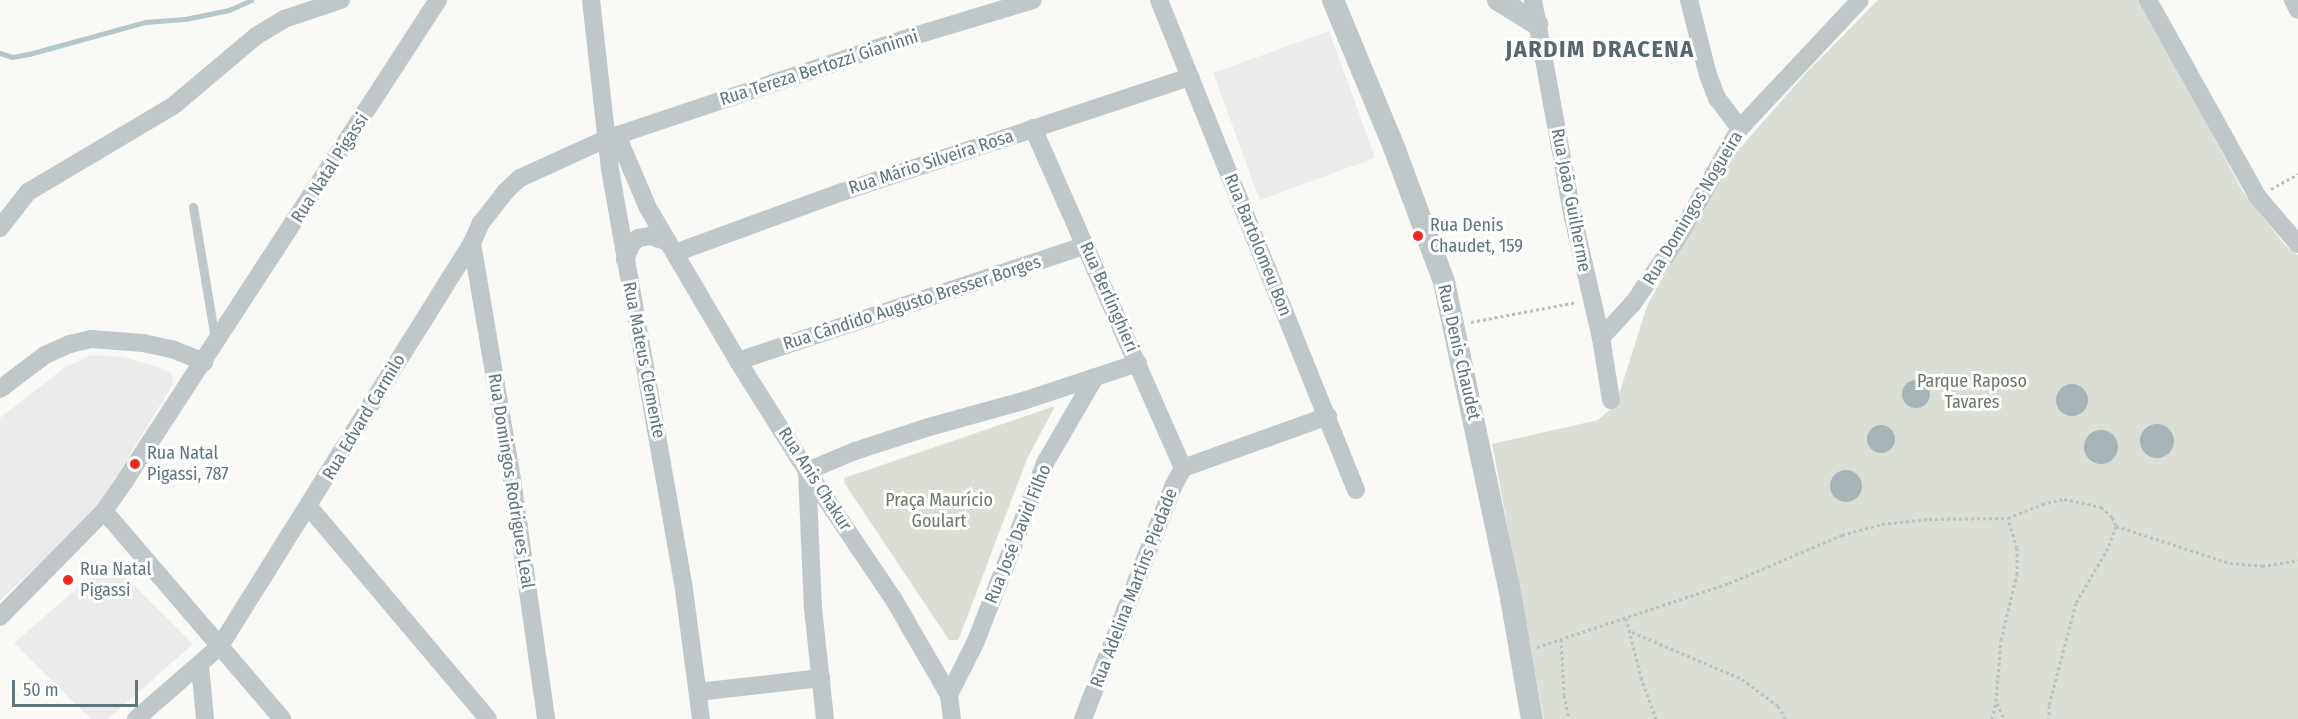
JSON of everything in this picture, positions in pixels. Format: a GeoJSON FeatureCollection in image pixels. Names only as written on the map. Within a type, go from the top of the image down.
{"type":"FeatureCollection","features":[{"type":"Feature","properties":{"kind":"street"},"geometry":{"type":"LineString","coordinates":[[0,228],[28,192],[173,106],[256,36],[284,19],[341,0]]}},
{"type":"Feature","properties":{"kind":"street","name":"Rua Natal Pigassi"},"geometry":{"type":"LineString","coordinates":[[0,617],[104,511],[216,344],[438,0]]}},
{"type":"Feature","properties":{"kind":"street","name":"Rua Mateus Clemente"},"geometry":{"type":"LineString","coordinates":[[593,0],[612,137],[625,260],[683,582],[701,719]]}},
{"type":"Feature","properties":{"kind":"street","name":"Rua Tereza Bertozzi Gianinni"},"geometry":{"type":"LineString","coordinates":[[612,137],[914,36],[1033,0]]}},
{"type":"Feature","properties":{"kind":"street","name":"Rua Bartolomeu Bon"},"geometry":{"type":"LineString","coordinates":[[1160,0],[1356,490]]}},
{"type":"Feature","properties":{"kind":"street","name":"Rua Denis Chaudet"},"geometry":{"type":"LineString","coordinates":[[1333,0],[1444,282],[1527,650],[1532,719]]}},
{"type":"Feature","properties":{"kind":"street"},"geometry":{"type":"LineString","coordinates":[[1498,0],[1537,24]]}},
{"type":"Feature","properties":{"kind":"street","name":"Rua João Guilherme"},"geometry":{"type":"LineString","coordinates":[[1533,0],[1573,217],[1601,338],[1611,400]]}},
{"type":"Feature","properties":{"kind":"street"},"geometry":{"type":"LineString","coordinates":[[1689,0],[1705,64],[1717,98],[1740,128]]}},
{"type":"Feature","properties":{"kind":"street","name":"Rua Domingos Nogueira"},"geometry":{"type":"LineString","coordinates":[[1601,338],[1634,302],[1676,241],[1740,128],[1860,0]]}},
{"type":"Feature","properties":{"kind":"street"},"geometry":{"type":"LineString","coordinates":[[2148,0],[2257,196],[2298,244]]}},
{"type":"Feature","properties":{"kind":"street"},"geometry":{"type":"LineString","coordinates":[[2293,0],[2298,10]]}},
{"type":"Feature","properties":{"kind":"street","name":"Rua Mário Silveira Rosa"},"geometry":{"type":"LineString","coordinates":[[671,248],[1190,77]]}},
{"type":"Feature","properties":{"kind":"street","name":"Rua Berlinghieri"},"geometry":{"type":"LineString","coordinates":[[1033,128],[1183,468]]}},
{"type":"Feature","properties":{"kind":"street","name":"Rua Edvard Carmilo"},"geometry":{"type":"LineString","coordinates":[[136,719],[220,646],[309,507],[494,205],[520,178],[612,137]]}},
{"type":"Feature","properties":{"kind":"street","name":"Rua Anis Chakur"},"geometry":{"type":"LineString","coordinates":[[612,137],[648,208],[738,361],[807,471],[894,600],[949,695],[952,719]]}},
{"type":"Feature","properties":{"kind":"street"},"geometry":{"type":"LineString","coordinates":[[625,260],[631,245],[638,238],[650,236],[671,248]]}},
{"type":"Feature","properties":{"kind":"street","name":"Rua Domingos Rodrigues Leal"},"geometry":{"type":"LineString","coordinates":[[472,243],[512,479],[546,719]]}},
{"type":"Feature","properties":{"kind":"street","name":"Rua Cândido Augusto Bresser Borges"},"geometry":{"type":"LineString","coordinates":[[738,361],[1086,245]]}},
{"type":"Feature","properties":{"kind":"street"},"geometry":{"type":"LineString","coordinates":[[0,389],[45,355],[70,344],[91,339],[143,343],[172,349],[204,362]]}},
{"type":"Feature","properties":{"kind":"street"},"geometry":{"type":"LineString","coordinates":[[825,719],[808,534],[807,471],[908,434],[1023,401],[1138,363]]}},
{"type":"Feature","properties":{"kind":"street","name":"Rua José David Filho"},"geometry":{"type":"LineString","coordinates":[[949,695],[976,641],[1045,463],[1095,377]]}},
{"type":"Feature","properties":{"kind":"street","name":"Rua Adelina Martins Piedade"},"geometry":{"type":"LineString","coordinates":[[1083,719],[1173,487],[1183,468],[1328,416]]}},
{"type":"Feature","properties":{"kind":"street"},"geometry":{"type":"LineString","coordinates":[[309,507],[488,719]]}},
{"type":"Feature","properties":{"kind":"street"},"geometry":{"type":"LineString","coordinates":[[104,511],[282,719]]}},
{"type":"Feature","properties":{"kind":"street"},"geometry":{"type":"LineString","coordinates":[[200,665],[205,719]]}},
{"type":"Feature","properties":{"kind":"street"},"geometry":{"type":"LineString","coordinates":[[698,692],[821,678]]}},
{"type":"Feature","properties":{"kind":"lane"},"geometry":{"type":"LineString","coordinates":[[193,207],[216,344]]}},
{"type":"Feature","properties":{"kind":"path"},"geometry":{"type":"LineString","coordinates":[[2257,196],[2298,174]]}},
{"type":"Feature","properties":{"kind":"path"},"geometry":{"type":"LineString","coordinates":[[1455,326],[1592,300]]}},
{"type":"Feature","properties":{"kind":"path"},"geometry":{"type":"LineString","coordinates":[[1527,650],[1729,583],[1842,535],[1882,524],[1929,519],[2008,518],[2042,504],[2064,499],[2101,507],[2112,517],[2116,526],[2108,548],[2076,603],[2049,705],[2049,719]]}},
{"type":"Feature","properties":{"kind":"path"},"geometry":{"type":"LineString","coordinates":[[1992,719],[1996,701],[2001,640],[2017,574],[2017,548],[2008,518]]}},
{"type":"Feature","properties":{"kind":"path"},"geometry":{"type":"LineString","coordinates":[[2116,526],[2230,563],[2262,566],[2298,560]]}},
{"type":"Feature","properties":{"kind":"path"},"geometry":{"type":"LineString","coordinates":[[1626,618],[1632,632],[1641,677],[1656,719]]}},
{"type":"Feature","properties":{"kind":"path"},"geometry":{"type":"LineString","coordinates":[[1632,632],[1742,679],[1778,706],[1786,719]]}},
{"type":"Feature","properties":{"kind":"path"},"geometry":{"type":"LineString","coordinates":[[1561,639],[1564,695],[1569,719]]}},
{"type":"Feature","properties":{"kind":"path"},"geometry":{"type":"LineString","coordinates":[[1996,701],[2004,719]]}},
{"type":"Feature","properties":{"kind":"shaded area"},"geometry":{"type":"Polygon","coordinates":[[[1329,31],[1375,158],[1260,200],[1213,73],[1329,31]]]}},
{"type":"Feature","properties":{"kind":"shaded area"},"geometry":{"type":"Polygon","coordinates":[[[91,355],[123,357],[161,368],[171,373],[173,384],[105,495],[81,526],[0,600],[0,418],[64,368],[91,355]]]}},
{"type":"Feature","properties":{"kind":"shaded area"},"geometry":{"type":"Polygon","coordinates":[[[109,561],[193,644],[108,719],[91,719],[14,643],[109,561]]]}},
{"type":"Feature","properties":{"kind":"green space","name":"Parque Raposo Tavares"},"geometry":{"type":"Polygon","coordinates":[[[1878,0],[2141,0],[2243,192],[2285,245],[2298,255],[2298,719],[1544,719],[1492,444],[1598,420],[1616,404],[1647,306],[1726,164],[1806,73],[1878,0]]]}},
{"type":"Feature","properties":{"kind":"green space","name":"Praça Maurício Goulart"},"geometry":{"type":"Polygon","coordinates":[[[1055,406],[1027,459],[960,636],[958,640],[949,640],[845,484],[844,478],[1055,406]]]}},
{"type":"Feature","properties":{"kind":"building"},"geometry":{"type":"Polygon","coordinates":[[[1916,380],[1926,384],[1930,394],[1926,404],[1916,408],[1906,404],[1902,394],[1906,384],[1916,380]]]}},
{"type":"Feature","properties":{"kind":"building"},"geometry":{"type":"Polygon","coordinates":[[[2072,384],[2083,389],[2088,400],[2083,411],[2072,416],[2061,411],[2056,400],[2061,389],[2072,384]]]}},
{"type":"Feature","properties":{"kind":"building"},"geometry":{"type":"Polygon","coordinates":[[[2157,424],[2169,429],[2174,441],[2169,453],[2157,458],[2145,453],[2140,441],[2145,429],[2157,424]]]}},
{"type":"Feature","properties":{"kind":"building"},"geometry":{"type":"Polygon","coordinates":[[[1881,425],[1891,429],[1895,439],[1891,449],[1881,453],[1871,449],[1867,439],[1871,429],[1881,425]]]}},
{"type":"Feature","properties":{"kind":"building"},"geometry":{"type":"Polygon","coordinates":[[[2101,430],[2113,435],[2118,447],[2113,459],[2101,464],[2089,459],[2084,447],[2089,435],[2101,430]]]}},
{"type":"Feature","properties":{"kind":"building"},"geometry":{"type":"Polygon","coordinates":[[[1846,470],[1857,475],[1862,486],[1857,497],[1846,502],[1835,497],[1830,486],[1835,475],[1846,470]]]}},
{"type":"Feature","properties":{"kind":"waterway"},"geometry":{"type":"LineString","coordinates":[[0,53],[12,57],[29,54],[145,22],[185,19],[229,10],[251,0]]}},
{"type":"Feature","properties":{"kind":"place","name":"Rua Denis Chaudet, 159"},"geometry":{"type":"Point","coordinates":[1418,236]}},
{"type":"Feature","properties":{"kind":"place","name":"Rua Natal Pigassi, 787"},"geometry":{"type":"Point","coordinates":[135,464]}},
{"type":"Feature","properties":{"kind":"place","name":"Rua Natal Pigassi"},"geometry":{"type":"Point","coordinates":[68,580]}},
{"type":"Feature","properties":{"kind":"district","name":"JARDIM DRACENA"},"geometry":{"type":"Point","coordinates":[1600,50]}}]}
